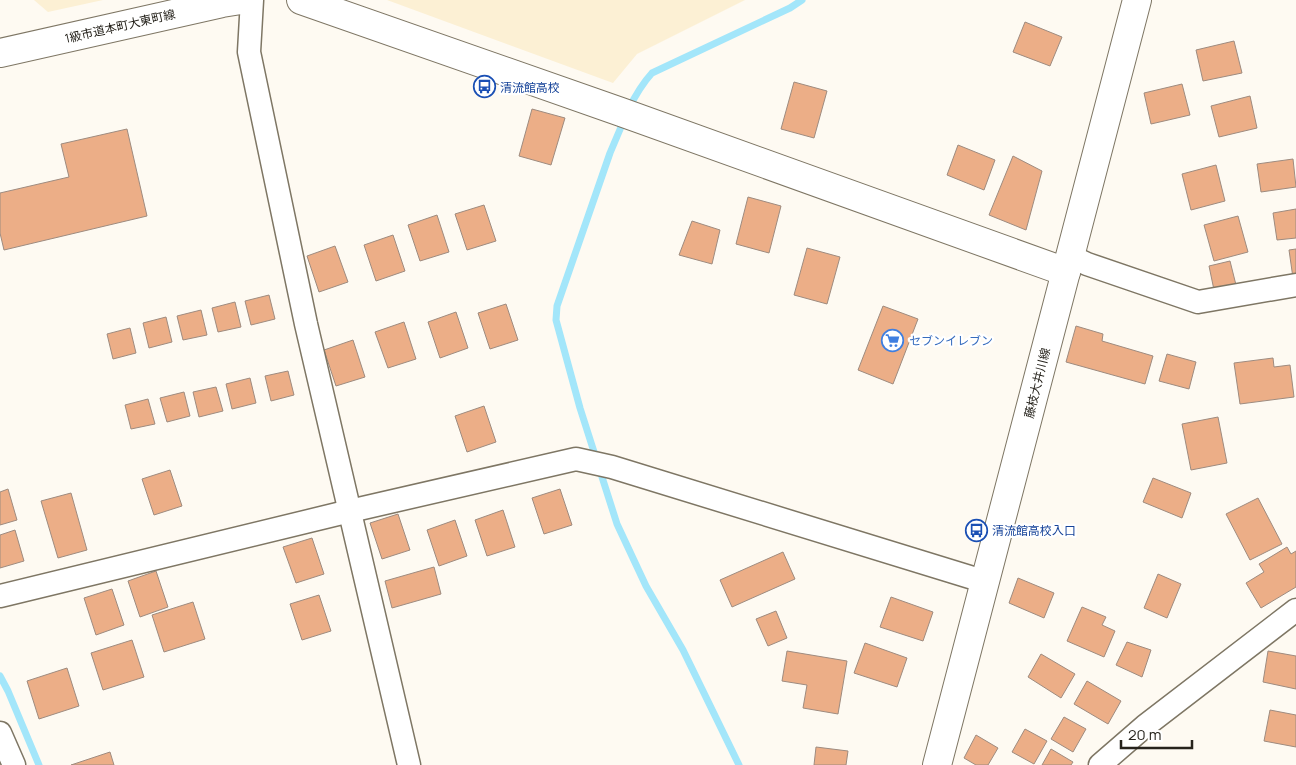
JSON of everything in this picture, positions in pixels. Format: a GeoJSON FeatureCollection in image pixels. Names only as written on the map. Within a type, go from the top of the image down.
{"type":"FeatureCollection","features":[{"type":"Feature","properties":{"kind":"street","name":"1級市道本町大東町線"},"geometry":{"type":"LineString","coordinates":[[0,53],[241,0]]}},
{"type":"Feature","properties":{"kind":"street"},"geometry":{"type":"LineString","coordinates":[[252,0],[249,52],[306,324],[408,765]]}},
{"type":"Feature","properties":{"kind":"street"},"geometry":{"type":"LineString","coordinates":[[301,0],[630,116],[1068,264],[1086,264],[1198,302],[1296,285]]}},
{"type":"Feature","properties":{"kind":"street","name":"藤枝大井川線"},"geometry":{"type":"LineString","coordinates":[[937,765],[1137,0]]}},
{"type":"Feature","properties":{"kind":"street"},"geometry":{"type":"LineString","coordinates":[[0,596],[350,511],[576,459],[612,467],[986,582]]}},
{"type":"Feature","properties":{"kind":"street"},"geometry":{"type":"LineString","coordinates":[[1100,765],[1145,726],[1296,610]]}},
{"type":"Feature","properties":{"kind":"street"},"geometry":{"type":"LineString","coordinates":[[0,733],[14,765]]}},
{"type":"Feature","properties":{"kind":"shaded area"},"geometry":{"type":"Polygon","coordinates":[[[34,0],[103,0],[48,12],[34,0]]]}},
{"type":"Feature","properties":{"kind":"shaded area"},"geometry":{"type":"Polygon","coordinates":[[[387,0],[745,0],[637,54],[613,83],[387,0]]]}},
{"type":"Feature","properties":{"kind":"building"},"geometry":{"type":"Polygon","coordinates":[[[1025,22],[1062,37],[1050,66],[1013,52],[1025,22]]]}},
{"type":"Feature","properties":{"kind":"building"},"geometry":{"type":"Polygon","coordinates":[[[1234,41],[1242,73],[1203,81],[1196,50],[1234,41]]]}},
{"type":"Feature","properties":{"kind":"building"},"geometry":{"type":"Polygon","coordinates":[[[794,82],[827,91],[814,138],[781,129],[794,82]]]}},
{"type":"Feature","properties":{"kind":"building"},"geometry":{"type":"Polygon","coordinates":[[[1182,84],[1190,115],[1151,124],[1144,93],[1182,84]]]}},
{"type":"Feature","properties":{"kind":"building"},"geometry":{"type":"Polygon","coordinates":[[[1250,96],[1257,128],[1219,137],[1211,106],[1250,96]]]}},
{"type":"Feature","properties":{"kind":"building"},"geometry":{"type":"Polygon","coordinates":[[[532,109],[565,118],[551,165],[519,156],[532,109]]]}},
{"type":"Feature","properties":{"kind":"building"},"geometry":{"type":"Polygon","coordinates":[[[127,129],[147,216],[4,250],[0,233],[0,193],[69,177],[61,144],[127,129]]]}},
{"type":"Feature","properties":{"kind":"building"},"geometry":{"type":"Polygon","coordinates":[[[958,145],[995,160],[984,190],[947,175],[958,145]]]}},
{"type":"Feature","properties":{"kind":"building"},"geometry":{"type":"Polygon","coordinates":[[[1013,156],[1042,171],[1026,230],[989,215],[1013,156]]]}},
{"type":"Feature","properties":{"kind":"building"},"geometry":{"type":"Polygon","coordinates":[[[1293,159],[1296,187],[1261,192],[1257,164],[1293,159]]]}},
{"type":"Feature","properties":{"kind":"building"},"geometry":{"type":"Polygon","coordinates":[[[1216,165],[1225,201],[1191,210],[1182,174],[1216,165]]]}},
{"type":"Feature","properties":{"kind":"building"},"geometry":{"type":"Polygon","coordinates":[[[748,197],[781,206],[769,253],[736,244],[748,197]]]}},
{"type":"Feature","properties":{"kind":"building"},"geometry":{"type":"Polygon","coordinates":[[[484,205],[496,241],[467,250],[455,214],[484,205]]]}},
{"type":"Feature","properties":{"kind":"building"},"geometry":{"type":"Polygon","coordinates":[[[1296,209],[1296,238],[1277,240],[1273,213],[1296,209]]]}},
{"type":"Feature","properties":{"kind":"building"},"geometry":{"type":"Polygon","coordinates":[[[437,215],[449,252],[420,261],[408,225],[437,215]]]}},
{"type":"Feature","properties":{"kind":"building"},"geometry":{"type":"Polygon","coordinates":[[[1238,216],[1248,252],[1214,261],[1204,225],[1238,216]]]}},
{"type":"Feature","properties":{"kind":"building"},"geometry":{"type":"Polygon","coordinates":[[[692,221],[720,230],[712,264],[679,255],[692,221]]]}},
{"type":"Feature","properties":{"kind":"building"},"geometry":{"type":"Polygon","coordinates":[[[393,235],[405,271],[376,281],[364,245],[393,235]]]}},
{"type":"Feature","properties":{"kind":"building"},"geometry":{"type":"Polygon","coordinates":[[[335,246],[348,282],[319,292],[307,256],[335,246]]]}},
{"type":"Feature","properties":{"kind":"building"},"geometry":{"type":"Polygon","coordinates":[[[807,248],[840,257],[827,304],[794,295],[807,248]]]}},
{"type":"Feature","properties":{"kind":"building"},"geometry":{"type":"Polygon","coordinates":[[[1296,249],[1296,277],[1293,278],[1289,250],[1296,249]]]}},
{"type":"Feature","properties":{"kind":"building"},"geometry":{"type":"Polygon","coordinates":[[[1230,261],[1236,285],[1214,290],[1209,266],[1230,261]]]}},
{"type":"Feature","properties":{"kind":"building"},"geometry":{"type":"Polygon","coordinates":[[[269,295],[275,319],[251,325],[245,301],[269,295]]]}},
{"type":"Feature","properties":{"kind":"building"},"geometry":{"type":"Polygon","coordinates":[[[235,302],[241,327],[218,332],[212,308],[235,302]]]}},
{"type":"Feature","properties":{"kind":"building"},"geometry":{"type":"Polygon","coordinates":[[[506,304],[518,340],[490,349],[478,313],[506,304]]]}},
{"type":"Feature","properties":{"kind":"building"},"geometry":{"type":"Polygon","coordinates":[[[883,306],[918,319],[893,384],[858,370],[883,306]]]}},
{"type":"Feature","properties":{"kind":"building"},"geometry":{"type":"Polygon","coordinates":[[[201,310],[207,335],[183,340],[177,316],[201,310]]]}},
{"type":"Feature","properties":{"kind":"building"},"geometry":{"type":"Polygon","coordinates":[[[456,312],[468,348],[440,358],[428,322],[456,312]]]}},
{"type":"Feature","properties":{"kind":"building"},"geometry":{"type":"Polygon","coordinates":[[[166,317],[172,342],[149,348],[143,323],[166,317]]]}},
{"type":"Feature","properties":{"kind":"building"},"geometry":{"type":"Polygon","coordinates":[[[404,322],[416,359],[388,368],[375,332],[404,322]]]}},
{"type":"Feature","properties":{"kind":"building"},"geometry":{"type":"Polygon","coordinates":[[[1076,326],[1103,334],[1102,341],[1153,356],[1145,384],[1066,362],[1076,326]]]}},
{"type":"Feature","properties":{"kind":"building"},"geometry":{"type":"Polygon","coordinates":[[[130,328],[136,353],[113,359],[107,334],[130,328]]]}},
{"type":"Feature","properties":{"kind":"building"},"geometry":{"type":"Polygon","coordinates":[[[353,340],[365,377],[336,386],[324,350],[353,340]]]}},
{"type":"Feature","properties":{"kind":"building"},"geometry":{"type":"Polygon","coordinates":[[[1167,354],[1196,362],[1189,389],[1159,381],[1167,354]]]}},
{"type":"Feature","properties":{"kind":"building"},"geometry":{"type":"Polygon","coordinates":[[[1273,358],[1274,367],[1290,365],[1294,397],[1240,404],[1234,363],[1273,358]]]}},
{"type":"Feature","properties":{"kind":"building"},"geometry":{"type":"Polygon","coordinates":[[[288,371],[294,395],[271,401],[265,376],[288,371]]]}},
{"type":"Feature","properties":{"kind":"building"},"geometry":{"type":"Polygon","coordinates":[[[250,378],[256,403],[232,409],[226,384],[250,378]]]}},
{"type":"Feature","properties":{"kind":"building"},"geometry":{"type":"Polygon","coordinates":[[[216,387],[223,411],[199,417],[193,392],[216,387]]]}},
{"type":"Feature","properties":{"kind":"building"},"geometry":{"type":"Polygon","coordinates":[[[184,392],[190,416],[167,422],[160,398],[184,392]]]}},
{"type":"Feature","properties":{"kind":"building"},"geometry":{"type":"Polygon","coordinates":[[[148,399],[155,424],[131,429],[125,405],[148,399]]]}},
{"type":"Feature","properties":{"kind":"building"},"geometry":{"type":"Polygon","coordinates":[[[484,406],[496,442],[467,452],[455,416],[484,406]]]}},
{"type":"Feature","properties":{"kind":"building"},"geometry":{"type":"Polygon","coordinates":[[[1218,417],[1227,463],[1191,470],[1182,424],[1218,417]]]}},
{"type":"Feature","properties":{"kind":"building"},"geometry":{"type":"Polygon","coordinates":[[[170,470],[182,506],[154,515],[142,479],[170,470]]]}},
{"type":"Feature","properties":{"kind":"building"},"geometry":{"type":"Polygon","coordinates":[[[1153,478],[1191,493],[1182,518],[1143,502],[1153,478]]]}},
{"type":"Feature","properties":{"kind":"building"},"geometry":{"type":"Polygon","coordinates":[[[8,489],[17,520],[0,525],[0,492],[8,489]]]}},
{"type":"Feature","properties":{"kind":"building"},"geometry":{"type":"Polygon","coordinates":[[[560,489],[572,525],[544,534],[532,498],[560,489]]]}},
{"type":"Feature","properties":{"kind":"building"},"geometry":{"type":"Polygon","coordinates":[[[71,493],[87,550],[58,558],[41,501],[71,493]]]}},
{"type":"Feature","properties":{"kind":"building"},"geometry":{"type":"Polygon","coordinates":[[[1258,498],[1282,544],[1250,560],[1226,514],[1258,498]]]}},
{"type":"Feature","properties":{"kind":"building"},"geometry":{"type":"Polygon","coordinates":[[[503,510],[515,547],[487,556],[475,520],[503,510]]]}},
{"type":"Feature","properties":{"kind":"building"},"geometry":{"type":"Polygon","coordinates":[[[398,514],[410,550],[382,559],[370,523],[398,514]]]}},
{"type":"Feature","properties":{"kind":"building"},"geometry":{"type":"Polygon","coordinates":[[[455,520],[467,556],[439,566],[427,530],[455,520]]]}},
{"type":"Feature","properties":{"kind":"building"},"geometry":{"type":"Polygon","coordinates":[[[15,530],[24,561],[0,568],[0,535],[15,530]]]}},
{"type":"Feature","properties":{"kind":"building"},"geometry":{"type":"Polygon","coordinates":[[[312,538],[324,574],[296,583],[283,547],[312,538]]]}},
{"type":"Feature","properties":{"kind":"building"},"geometry":{"type":"Polygon","coordinates":[[[1287,547],[1291,554],[1296,551],[1296,587],[1261,608],[1246,583],[1264,572],[1259,564],[1287,547]]]}},
{"type":"Feature","properties":{"kind":"building"},"geometry":{"type":"Polygon","coordinates":[[[783,552],[795,579],[732,607],[720,580],[783,552]]]}},
{"type":"Feature","properties":{"kind":"building"},"geometry":{"type":"Polygon","coordinates":[[[434,567],[441,594],[392,608],[385,581],[434,567]]]}},
{"type":"Feature","properties":{"kind":"building"},"geometry":{"type":"Polygon","coordinates":[[[156,571],[168,607],[140,617],[128,581],[156,571]]]}},
{"type":"Feature","properties":{"kind":"building"},"geometry":{"type":"Polygon","coordinates":[[[1158,574],[1181,584],[1167,618],[1144,608],[1158,574]]]}},
{"type":"Feature","properties":{"kind":"building"},"geometry":{"type":"Polygon","coordinates":[[[1018,578],[1054,593],[1044,618],[1009,603],[1018,578]]]}},
{"type":"Feature","properties":{"kind":"building"},"geometry":{"type":"Polygon","coordinates":[[[112,589],[124,625],[96,635],[84,598],[112,589]]]}},
{"type":"Feature","properties":{"kind":"building"},"geometry":{"type":"Polygon","coordinates":[[[319,595],[331,631],[302,640],[290,604],[319,595]]]}},
{"type":"Feature","properties":{"kind":"building"},"geometry":{"type":"Polygon","coordinates":[[[891,597],[933,612],[923,641],[880,627],[891,597]]]}},
{"type":"Feature","properties":{"kind":"building"},"geometry":{"type":"Polygon","coordinates":[[[193,602],[205,639],[164,652],[152,615],[193,602]]]}},
{"type":"Feature","properties":{"kind":"building"},"geometry":{"type":"Polygon","coordinates":[[[1082,607],[1106,617],[1102,625],[1115,631],[1104,657],[1067,641],[1082,607]]]}},
{"type":"Feature","properties":{"kind":"building"},"geometry":{"type":"Polygon","coordinates":[[[776,611],[787,638],[768,646],[756,619],[776,611]]]}},
{"type":"Feature","properties":{"kind":"building"},"geometry":{"type":"Polygon","coordinates":[[[132,640],[144,677],[103,690],[91,653],[132,640]]]}},
{"type":"Feature","properties":{"kind":"building"},"geometry":{"type":"Polygon","coordinates":[[[1127,642],[1151,650],[1142,677],[1116,665],[1127,642]]]}},
{"type":"Feature","properties":{"kind":"building"},"geometry":{"type":"Polygon","coordinates":[[[865,643],[907,658],[897,687],[854,673],[865,643]]]}},
{"type":"Feature","properties":{"kind":"building"},"geometry":{"type":"Polygon","coordinates":[[[787,651],[847,661],[838,714],[803,708],[807,685],[782,681],[787,651]]]}},
{"type":"Feature","properties":{"kind":"building"},"geometry":{"type":"Polygon","coordinates":[[[1268,651],[1296,656],[1296,689],[1263,682],[1268,651]]]}},
{"type":"Feature","properties":{"kind":"building"},"geometry":{"type":"Polygon","coordinates":[[[1041,654],[1075,674],[1061,698],[1028,677],[1041,654]]]}},
{"type":"Feature","properties":{"kind":"building"},"geometry":{"type":"Polygon","coordinates":[[[67,668],[79,706],[39,719],[27,681],[67,668]]]}},
{"type":"Feature","properties":{"kind":"building"},"geometry":{"type":"Polygon","coordinates":[[[1087,681],[1121,701],[1108,724],[1074,704],[1087,681]]]}},
{"type":"Feature","properties":{"kind":"building"},"geometry":{"type":"Polygon","coordinates":[[[1270,710],[1296,715],[1296,747],[1264,741],[1270,710]]]}},
{"type":"Feature","properties":{"kind":"building"},"geometry":{"type":"Polygon","coordinates":[[[1064,717],[1086,729],[1073,752],[1051,739],[1064,717]]]}},
{"type":"Feature","properties":{"kind":"building"},"geometry":{"type":"Polygon","coordinates":[[[1025,729],[1047,741],[1034,764],[1012,752],[1025,729]]]}},
{"type":"Feature","properties":{"kind":"building"},"geometry":{"type":"Polygon","coordinates":[[[976,735],[998,748],[988,765],[976,765],[964,758],[976,735]]]}},
{"type":"Feature","properties":{"kind":"building"},"geometry":{"type":"Polygon","coordinates":[[[816,747],[848,751],[846,765],[814,765],[816,747]]]}},
{"type":"Feature","properties":{"kind":"building"},"geometry":{"type":"Polygon","coordinates":[[[1051,749],[1073,762],[1071,765],[1042,765],[1051,749]]]}},
{"type":"Feature","properties":{"kind":"building"},"geometry":{"type":"Polygon","coordinates":[[[110,752],[114,765],[71,765],[110,752]]]}},
{"type":"Feature","properties":{"kind":"waterway"},"geometry":{"type":"LineString","coordinates":[[628,110],[638,91],[652,73],[790,8],[802,0]]}},
{"type":"Feature","properties":{"kind":"waterway"},"geometry":{"type":"LineString","coordinates":[[624,120],[610,153],[557,306],[556,320],[580,408],[617,524],[646,586],[683,650],[739,765]]}},
{"type":"Feature","properties":{"kind":"waterway"},"geometry":{"type":"LineString","coordinates":[[0,676],[39,765]]}},
{"type":"Feature","properties":{"kind":"place","name":"清流館高校"},"geometry":{"type":"Point","coordinates":[484,87]}},
{"type":"Feature","properties":{"kind":"place","name":"セブンイレブン"},"geometry":{"type":"Point","coordinates":[893,340]}},
{"type":"Feature","properties":{"kind":"place","name":"清流館高校入口"},"geometry":{"type":"Point","coordinates":[976,530]}}]}
